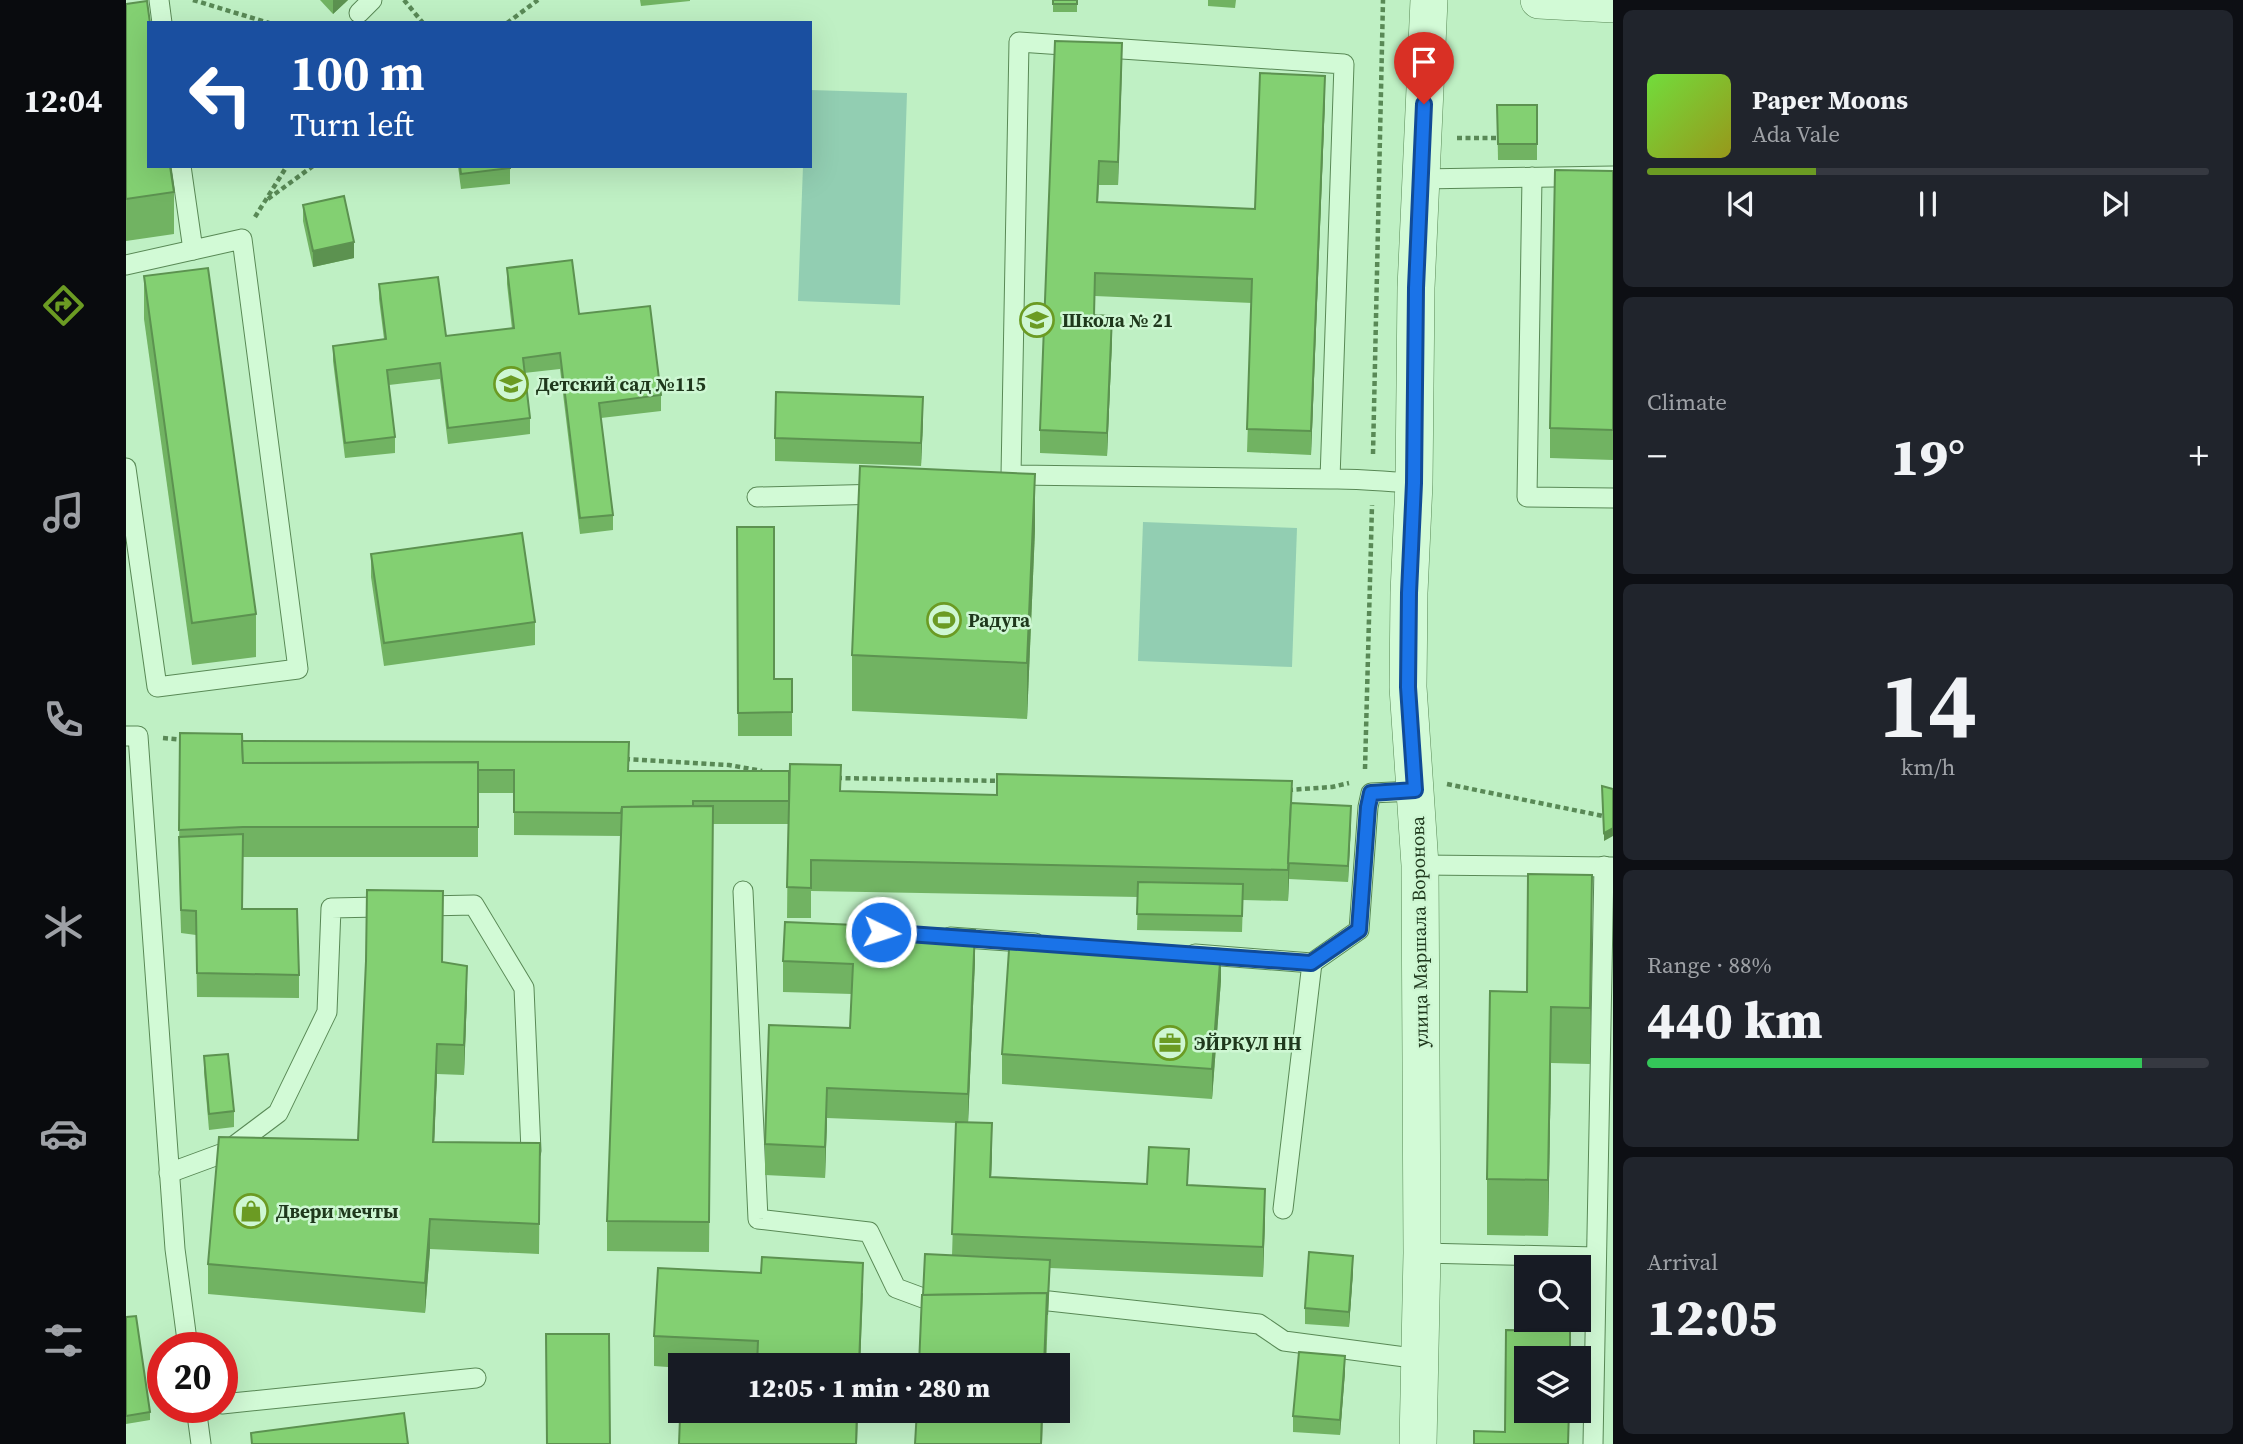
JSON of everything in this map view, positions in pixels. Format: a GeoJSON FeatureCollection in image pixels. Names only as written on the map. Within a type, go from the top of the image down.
{"type":"FeatureCollection","features":[{"type":"Feature","properties":{"kind":"street","name":"улица Маршала Воронова"},"geometry":{"type":"LineString","coordinates":[[1418,1444],[1422,1253],[1420,865],[1408,687],[1416,288],[1429,0]]}},
{"type":"Feature","properties":{"kind":"street"},"geometry":{"type":"LineString","coordinates":[[1539,0],[1613,4]]}},
{"type":"Feature","properties":{"kind":"lane"},"geometry":{"type":"LineString","coordinates":[[159,0],[162,21]]}},
{"type":"Feature","properties":{"kind":"lane"},"geometry":{"type":"LineString","coordinates":[[1011,475],[1019,42],[1344,64],[1330,479]]}},
{"type":"Feature","properties":{"kind":"lane"},"geometry":{"type":"LineString","coordinates":[[181,168],[193,250]]}},
{"type":"Feature","properties":{"kind":"lane"},"geometry":{"type":"LineString","coordinates":[[1421,179],[1613,176]]}},
{"type":"Feature","properties":{"kind":"lane"},"geometry":{"type":"LineString","coordinates":[[1532,177],[1527,497],[1613,498]]}},
{"type":"Feature","properties":{"kind":"lane"},"geometry":{"type":"LineString","coordinates":[[126,265],[242,239],[298,668],[157,687],[126,468]]}},
{"type":"Feature","properties":{"kind":"lane"},"geometry":{"type":"LineString","coordinates":[[989,483],[1011,475],[1330,479],[1414,483]]}},
{"type":"Feature","properties":{"kind":"lane"},"geometry":{"type":"LineString","coordinates":[[757,497],[897,494]]}},
{"type":"Feature","properties":{"kind":"lane"},"geometry":{"type":"LineString","coordinates":[[132,736],[175,1249],[186,1332]]}},
{"type":"Feature","properties":{"kind":"lane"},"geometry":{"type":"LineString","coordinates":[[1173,953],[1311,963],[1359,930],[1371,793],[1415,784]]}},
{"type":"Feature","properties":{"kind":"lane"},"geometry":{"type":"LineString","coordinates":[[1420,865],[1609,867],[1596,1257],[1593,1444]]}},
{"type":"Feature","properties":{"kind":"lane"},"geometry":{"type":"LineString","coordinates":[[743,891],[758,1219],[869,1232],[896,1289],[923,1297]]}},
{"type":"Feature","properties":{"kind":"lane"},"geometry":{"type":"LineString","coordinates":[[169,1172],[226,1152],[278,1113],[327,1012],[331,908],[474,905],[524,988],[531,1151]]}},
{"type":"Feature","properties":{"kind":"lane"},"geometry":{"type":"LineString","coordinates":[[937,936],[1048,944]]}},
{"type":"Feature","properties":{"kind":"lane"},"geometry":{"type":"LineString","coordinates":[[1283,1209],[1311,963]]}},
{"type":"Feature","properties":{"kind":"lane"},"geometry":{"type":"LineString","coordinates":[[1422,1253],[1596,1257]]}},
{"type":"Feature","properties":{"kind":"lane"},"geometry":{"type":"LineString","coordinates":[[1049,1301],[1259,1324],[1284,1341],[1420,1359]]}},
{"type":"Feature","properties":{"kind":"lane"},"geometry":{"type":"LineString","coordinates":[[238,1402],[476,1378]]}},
{"type":"Feature","properties":{"kind":"lane"},"geometry":{"type":"LineString","coordinates":[[198,1423],[201,1444]]}},
{"type":"Feature","properties":{"kind":"path"},"geometry":{"type":"LineString","coordinates":[[193,0],[261,21]]}},
{"type":"Feature","properties":{"kind":"path"},"geometry":{"type":"LineString","coordinates":[[404,0],[421,21]]}},
{"type":"Feature","properties":{"kind":"path"},"geometry":{"type":"LineString","coordinates":[[510,21],[538,0]]}},
{"type":"Feature","properties":{"kind":"path"},"geometry":{"type":"LineString","coordinates":[[1383,0],[1365,779],[1415,784],[1603,816]]}},
{"type":"Feature","properties":{"kind":"path"},"geometry":{"type":"LineString","coordinates":[[1456,138],[1498,138]]}},
{"type":"Feature","properties":{"kind":"path"},"geometry":{"type":"LineString","coordinates":[[242,239],[286,168]]}},
{"type":"Feature","properties":{"kind":"path"},"geometry":{"type":"LineString","coordinates":[[265,202],[310,168]]}},
{"type":"Feature","properties":{"kind":"path"},"geometry":{"type":"LineString","coordinates":[[132,736],[192,740]]}},
{"type":"Feature","properties":{"kind":"path"},"geometry":{"type":"LineString","coordinates":[[621,758],[729,765],[768,772]]}},
{"type":"Feature","properties":{"kind":"path"},"geometry":{"type":"LineString","coordinates":[[835,778],[1013,781]]}},
{"type":"Feature","properties":{"kind":"path"},"geometry":{"type":"LineString","coordinates":[[1278,790],[1332,787],[1354,781]]}},
{"type":"Feature","properties":{"kind":"green space"},"geometry":{"type":"Polygon","coordinates":[[[812,90],[907,93],[900,305],[798,301],[803,168],[812,168],[812,90]]]}},
{"type":"Feature","properties":{"kind":"green space"},"geometry":{"type":"Polygon","coordinates":[[[1143,522],[1297,528],[1292,667],[1138,661],[1143,522]]]}},
{"type":"Feature","properties":{"kind":"building"},"geometry":{"type":"Polygon","coordinates":[[[1053,0],[1077,0],[1077,4],[1053,4],[1053,0]]]}},
{"type":"Feature","properties":{"kind":"building"},"geometry":{"type":"Polygon","coordinates":[[[147,1],[150,21],[147,21],[147,168],[170,168],[174,192],[126,199],[126,4],[147,1]]]}},
{"type":"Feature","properties":{"kind":"building"},"geometry":{"type":"Polygon","coordinates":[[[1055,41],[1122,43],[1118,162],[1099,161],[1097,202],[1255,209],[1260,73],[1325,76],[1311,431],[1247,429],[1252,279],[1095,273],[1094,315],[1112,316],[1107,433],[1040,430],[1055,41]]]}},
{"type":"Feature","properties":{"kind":"building"},"geometry":{"type":"Polygon","coordinates":[[[1497,105],[1537,105],[1537,144],[1498,144],[1497,105]]]}},
{"type":"Feature","properties":{"kind":"building"},"geometry":{"type":"Polygon","coordinates":[[[460,168],[510,168],[461,174],[460,168]]]}},
{"type":"Feature","properties":{"kind":"building"},"geometry":{"type":"Polygon","coordinates":[[[1555,170],[1613,171],[1613,430],[1550,428],[1555,170]]]}},
{"type":"Feature","properties":{"kind":"building"},"geometry":{"type":"Polygon","coordinates":[[[344,196],[354,242],[313,251],[303,205],[344,196]]]}},
{"type":"Feature","properties":{"kind":"building"},"geometry":{"type":"Polygon","coordinates":[[[572,260],[579,314],[650,306],[661,395],[599,403],[613,515],[580,518],[560,353],[523,358],[530,418],[448,428],[440,363],[387,370],[395,437],[345,443],[333,346],[386,339],[379,284],[438,277],[446,336],[514,328],[507,268],[572,260]]]}},
{"type":"Feature","properties":{"kind":"building"},"geometry":{"type":"Polygon","coordinates":[[[208,268],[256,614],[192,623],[144,276],[208,268]]]}},
{"type":"Feature","properties":{"kind":"building"},"geometry":{"type":"Polygon","coordinates":[[[776,392],[923,397],[921,443],[775,438],[776,392]]]}},
{"type":"Feature","properties":{"kind":"building","name":"Радуга"},"geometry":{"type":"Polygon","coordinates":[[[860,466],[1035,474],[1027,663],[852,655],[860,466]]]}},
{"type":"Feature","properties":{"kind":"building"},"geometry":{"type":"Polygon","coordinates":[[[737,527],[774,527],[774,679],[792,679],[792,712],[738,713],[737,527]]]}},
{"type":"Feature","properties":{"kind":"building"},"geometry":{"type":"Polygon","coordinates":[[[522,533],[535,622],[384,643],[371,554],[522,533]]]}},
{"type":"Feature","properties":{"kind":"building"},"geometry":{"type":"Polygon","coordinates":[[[180,733],[242,734],[243,763],[478,762],[478,827],[243,827],[179,830],[180,733]]]}},
{"type":"Feature","properties":{"kind":"building"},"geometry":{"type":"Polygon","coordinates":[[[242,741],[629,742],[628,771],[789,771],[789,801],[693,801],[693,806],[622,807],[621,813],[514,812],[514,770],[478,770],[478,762],[243,763],[242,741]]]}},
{"type":"Feature","properties":{"kind":"building"},"geometry":{"type":"Polygon","coordinates":[[[790,764],[841,765],[840,791],[997,795],[997,774],[1292,781],[1288,870],[811,860],[811,888],[787,887],[790,764]]]}},
{"type":"Feature","properties":{"kind":"building"},"geometry":{"type":"Polygon","coordinates":[[[1602,786],[1613,789],[1613,828],[1604,833],[1602,786]]]}},
{"type":"Feature","properties":{"kind":"building"},"geometry":{"type":"Polygon","coordinates":[[[1291,803],[1351,806],[1348,866],[1288,863],[1291,803]]]}},
{"type":"Feature","properties":{"kind":"building"},"geometry":{"type":"Polygon","coordinates":[[[713,806],[709,1222],[607,1221],[622,807],[713,806]]]}},
{"type":"Feature","properties":{"kind":"building"},"geometry":{"type":"Polygon","coordinates":[[[243,834],[242,909],[297,909],[299,975],[197,973],[196,911],[181,910],[179,837],[243,834]]]}},
{"type":"Feature","properties":{"kind":"building"},"geometry":{"type":"Polygon","coordinates":[[[1528,874],[1592,875],[1590,1008],[1551,1007],[1548,1180],[1487,1179],[1490,991],[1527,992],[1528,874]]]}},
{"type":"Feature","properties":{"kind":"building"},"geometry":{"type":"Polygon","coordinates":[[[1138,882],[1243,884],[1242,916],[1137,914],[1138,882]]]}},
{"type":"Feature","properties":{"kind":"building"},"geometry":{"type":"Polygon","coordinates":[[[367,890],[443,891],[442,962],[467,966],[464,1045],[437,1044],[433,1142],[540,1143],[539,1224],[430,1219],[425,1283],[208,1264],[219,1137],[358,1140],[367,890]]]}},
{"type":"Feature","properties":{"kind":"building"},"geometry":{"type":"Polygon","coordinates":[[[785,922],[975,930],[968,1094],[827,1088],[825,1147],[765,1144],[769,1025],[850,1028],[853,964],[783,961],[785,922]]]}},
{"type":"Feature","properties":{"kind":"building"},"geometry":{"type":"Polygon","coordinates":[[[1010,935],[1221,949],[1212,1069],[1002,1054],[1010,935]]]}},
{"type":"Feature","properties":{"kind":"building"},"geometry":{"type":"Polygon","coordinates":[[[228,1054],[234,1111],[209,1114],[204,1056],[228,1054]]]}},
{"type":"Feature","properties":{"kind":"building"},"geometry":{"type":"Polygon","coordinates":[[[956,1122],[992,1123],[990,1177],[1147,1184],[1149,1147],[1189,1149],[1187,1185],[1265,1189],[1263,1247],[952,1234],[956,1122]]]}},
{"type":"Feature","properties":{"kind":"building"},"geometry":{"type":"Polygon","coordinates":[[[1309,1252],[1353,1256],[1349,1312],[1305,1308],[1309,1252]]]}},
{"type":"Feature","properties":{"kind":"building"},"geometry":{"type":"Polygon","coordinates":[[[925,1254],[1050,1260],[1047,1315],[1047,1293],[923,1295],[925,1254]]]}},
{"type":"Feature","properties":{"kind":"building"},"geometry":{"type":"Polygon","coordinates":[[[762,1257],[863,1263],[859,1353],[758,1353],[758,1341],[654,1336],[658,1268],[761,1273],[762,1257]]]}},
{"type":"Feature","properties":{"kind":"building"},"geometry":{"type":"Polygon","coordinates":[[[1047,1293],[1044,1353],[920,1353],[922,1295],[1047,1293]]]}},
{"type":"Feature","properties":{"kind":"building"},"geometry":{"type":"Polygon","coordinates":[[[136,1316],[147,1391],[147,1412],[126,1416],[126,1317],[136,1316]]]}},
{"type":"Feature","properties":{"kind":"building"},"geometry":{"type":"Polygon","coordinates":[[[1506,1330],[1570,1332],[1570,1346],[1514,1346],[1514,1423],[1569,1423],[1568,1444],[1474,1444],[1474,1431],[1505,1432],[1506,1330]]]}},
{"type":"Feature","properties":{"kind":"building"},"geometry":{"type":"Polygon","coordinates":[[[546,1334],[609,1334],[610,1444],[547,1444],[546,1334]]]}},
{"type":"Feature","properties":{"kind":"building"},"geometry":{"type":"Polygon","coordinates":[[[1299,1352],[1345,1356],[1340,1420],[1293,1416],[1299,1352]]]}},
{"type":"Feature","properties":{"kind":"building"},"geometry":{"type":"Polygon","coordinates":[[[404,1413],[408,1444],[252,1444],[251,1433],[404,1413]]]}},
{"type":"Feature","properties":{"kind":"building"},"geometry":{"type":"Polygon","coordinates":[[[680,1423],[857,1423],[856,1444],[679,1444],[680,1423]]]}},
{"type":"Feature","properties":{"kind":"building"},"geometry":{"type":"Polygon","coordinates":[[[916,1423],[1042,1423],[1041,1444],[915,1444],[916,1423]]]}},
{"type":"Feature","properties":{"kind":"place","name":"Школа № 21"},"geometry":{"type":"Point","coordinates":[1037,320]}},
{"type":"Feature","properties":{"kind":"place","name":"Детский сад №115"},"geometry":{"type":"Point","coordinates":[511,384]}},
{"type":"Feature","properties":{"kind":"place","name":"Радуга"},"geometry":{"type":"Point","coordinates":[944,620]}},
{"type":"Feature","properties":{"kind":"place","name":"ЭЙРКУЛ НН"},"geometry":{"type":"Point","coordinates":[1170,1043]}},
{"type":"Feature","properties":{"kind":"place","name":"Двери мечты"},"geometry":{"type":"Point","coordinates":[251,1211]}},
{"type":"Feature","properties":{"kind":"route"},"geometry":{"type":"LineString","coordinates":[[881,932],[1311,963],[1359,930],[1371,793],[1415,790],[1408,687],[1409,593],[1414,483],[1416,288],[1424,104]]}}]}
